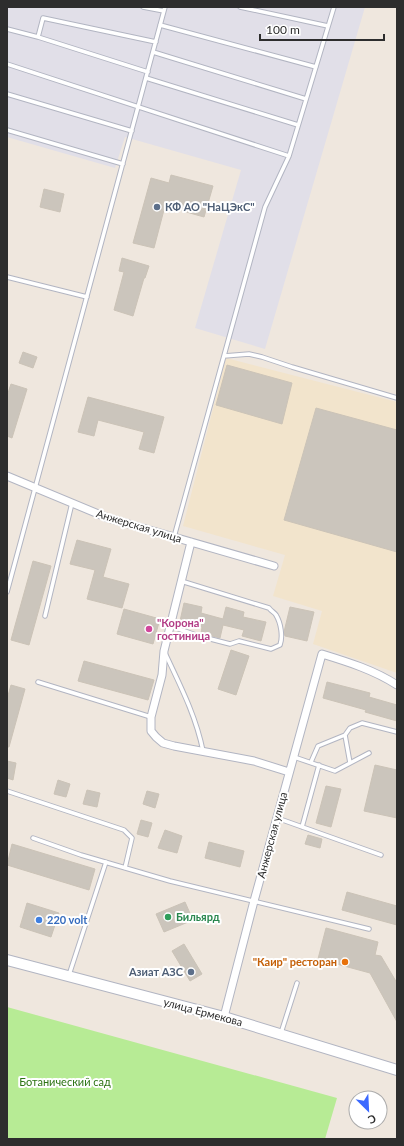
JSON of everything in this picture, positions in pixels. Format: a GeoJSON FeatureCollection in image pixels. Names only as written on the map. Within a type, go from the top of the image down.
{"type":"FeatureCollection","features":[{"type":"Feature","properties":{"kind":"main road","name":"улица Ермекова"},"geometry":{"type":"LineString","coordinates":[[7,960],[224,1017],[397,1070]]}},
{"type":"Feature","properties":{"kind":"street","name":"Анжерская улица"},"geometry":{"type":"LineString","coordinates":[[7,476],[108,518],[274,566]]}},
{"type":"Feature","properties":{"kind":"street"},"geometry":{"type":"LineString","coordinates":[[191,542],[164,651],[162,675],[151,717],[151,731],[163,743],[254,761],[289,772]]}},
{"type":"Feature","properties":{"kind":"street","name":"Анжерская улица"},"geometry":{"type":"LineString","coordinates":[[224,1017],[254,901],[322,654],[365,668],[397,685]]}},
{"type":"Feature","properties":{"kind":"lane"},"geometry":{"type":"LineString","coordinates":[[7,592],[164,9],[143,7]]}},
{"type":"Feature","properties":{"kind":"lane"},"geometry":{"type":"LineString","coordinates":[[240,7],[328,26]]}},
{"type":"Feature","properties":{"kind":"lane"},"geometry":{"type":"LineString","coordinates":[[174,537],[265,207],[289,156],[334,7]]}},
{"type":"Feature","properties":{"kind":"lane"},"geometry":{"type":"LineString","coordinates":[[38,37],[43,18],[156,42]]}},
{"type":"Feature","properties":{"kind":"lane"},"geometry":{"type":"LineString","coordinates":[[160,25],[316,67]]}},
{"type":"Feature","properties":{"kind":"lane"},"geometry":{"type":"LineString","coordinates":[[7,29],[38,37],[148,72]]}},
{"type":"Feature","properties":{"kind":"lane"},"geometry":{"type":"LineString","coordinates":[[153,52],[306,99]]}},
{"type":"Feature","properties":{"kind":"lane"},"geometry":{"type":"LineString","coordinates":[[7,64],[289,156]]}},
{"type":"Feature","properties":{"kind":"lane"},"geometry":{"type":"LineString","coordinates":[[146,78],[298,126]]}},
{"type":"Feature","properties":{"kind":"lane"},"geometry":{"type":"LineString","coordinates":[[7,94],[132,131]]}},
{"type":"Feature","properties":{"kind":"lane"},"geometry":{"type":"LineString","coordinates":[[7,130],[123,164]]}},
{"type":"Feature","properties":{"kind":"lane"},"geometry":{"type":"LineString","coordinates":[[7,277],[87,297]]}},
{"type":"Feature","properties":{"kind":"lane"},"geometry":{"type":"LineString","coordinates":[[224,356],[249,354],[262,357],[397,398]]}},
{"type":"Feature","properties":{"kind":"lane"},"geometry":{"type":"LineString","coordinates":[[45,616],[72,503]]}},
{"type":"Feature","properties":{"kind":"lane"},"geometry":{"type":"LineString","coordinates":[[170,626],[199,636],[230,644],[239,641],[271,649],[280,645],[282,640],[280,624],[276,614],[269,608],[181,581]]}},
{"type":"Feature","properties":{"kind":"lane"},"geometry":{"type":"LineString","coordinates":[[164,651],[194,718],[203,751]]}},
{"type":"Feature","properties":{"kind":"lane"},"geometry":{"type":"LineString","coordinates":[[38,682],[151,717]]}},
{"type":"Feature","properties":{"kind":"lane"},"geometry":{"type":"LineString","coordinates":[[311,762],[318,746],[345,735],[350,728],[362,723],[397,732]]}},
{"type":"Feature","properties":{"kind":"lane"},"geometry":{"type":"LineString","coordinates":[[345,735],[350,763]]}},
{"type":"Feature","properties":{"kind":"lane"},"geometry":{"type":"LineString","coordinates":[[294,757],[335,771],[369,753]]}},
{"type":"Feature","properties":{"kind":"lane"},"geometry":{"type":"LineString","coordinates":[[302,827],[319,765]]}},
{"type":"Feature","properties":{"kind":"lane"},"geometry":{"type":"LineString","coordinates":[[7,791],[124,830],[132,838],[125,868]]}},
{"type":"Feature","properties":{"kind":"lane"},"geometry":{"type":"LineString","coordinates":[[277,818],[381,855]]}},
{"type":"Feature","properties":{"kind":"lane"},"geometry":{"type":"LineString","coordinates":[[33,838],[81,855],[170,881],[369,929]]}},
{"type":"Feature","properties":{"kind":"lane"},"geometry":{"type":"LineString","coordinates":[[69,976],[106,862]]}},
{"type":"Feature","properties":{"kind":"lane"},"geometry":{"type":"LineString","coordinates":[[281,1034],[297,983]]}},
{"type":"Feature","properties":{"kind":"shaded area"},"geometry":{"type":"Polygon","coordinates":[[[7,7],[365,7],[265,349],[195,328],[241,170],[125,137],[115,168],[7,137],[7,7]]]}},
{"type":"Feature","properties":{"kind":"shaded area"},"geometry":{"type":"Polygon","coordinates":[[[226,358],[397,402],[397,673],[313,644],[322,611],[273,596],[285,555],[183,526],[226,358]]]}},
{"type":"Feature","properties":{"kind":"green space","name":"Ботанический сад"},"geometry":{"type":"Polygon","coordinates":[[[7,1007],[337,1098],[325,1139],[7,1139],[7,1007]]]}},
{"type":"Feature","properties":{"kind":"building"},"geometry":{"type":"Polygon","coordinates":[[[171,175],[213,186],[204,217],[165,206],[154,248],[133,243],[151,178],[169,183],[171,175]]]}},
{"type":"Feature","properties":{"kind":"building"},"geometry":{"type":"Polygon","coordinates":[[[44,189],[64,194],[60,212],[40,207],[44,189]]]}},
{"type":"Feature","properties":{"kind":"building"},"geometry":{"type":"Polygon","coordinates":[[[122,258],[149,266],[133,316],[114,310],[124,272],[119,271],[122,258]]]}},
{"type":"Feature","properties":{"kind":"building"},"geometry":{"type":"Polygon","coordinates":[[[23,352],[37,357],[33,368],[19,363],[23,352]]]}},
{"type":"Feature","properties":{"kind":"building"},"geometry":{"type":"Polygon","coordinates":[[[227,365],[292,383],[282,424],[216,405],[227,365]]]}},
{"type":"Feature","properties":{"kind":"building"},"geometry":{"type":"Polygon","coordinates":[[[11,384],[27,389],[12,438],[7,436],[7,396],[11,384]]]}},
{"type":"Feature","properties":{"kind":"building"},"geometry":{"type":"Polygon","coordinates":[[[88,397],[164,417],[154,453],[139,449],[144,432],[98,420],[94,436],[78,432],[88,397]]]}},
{"type":"Feature","properties":{"kind":"building"},"geometry":{"type":"Polygon","coordinates":[[[316,408],[397,430],[397,552],[284,520],[316,408]]]}},
{"type":"Feature","properties":{"kind":"building"},"geometry":{"type":"Polygon","coordinates":[[[77,540],[111,549],[103,577],[129,584],[122,608],[87,599],[95,570],[70,564],[77,540]]]}},
{"type":"Feature","properties":{"kind":"building"},"geometry":{"type":"Polygon","coordinates":[[[33,561],[51,566],[29,645],[11,640],[33,561]]]}},
{"type":"Feature","properties":{"kind":"building"},"geometry":{"type":"Polygon","coordinates":[[[184,603],[202,607],[201,613],[223,619],[226,607],[244,612],[243,617],[266,622],[261,641],[242,636],[244,630],[223,625],[220,638],[201,633],[202,627],[180,621],[184,603]]]}},
{"type":"Feature","properties":{"kind":"building"},"geometry":{"type":"Polygon","coordinates":[[[290,607],[314,612],[307,641],[285,636],[284,632],[290,607]]]}},
{"type":"Feature","properties":{"kind":"building"},"geometry":{"type":"Polygon","coordinates":[[[124,609],[160,619],[153,644],[117,634],[124,609]]]}},
{"type":"Feature","properties":{"kind":"building"},"geometry":{"type":"Polygon","coordinates":[[[231,650],[249,656],[236,695],[218,689],[231,650]]]}},
{"type":"Feature","properties":{"kind":"building"},"geometry":{"type":"Polygon","coordinates":[[[84,661],[154,680],[148,700],[78,681],[84,661]]]}},
{"type":"Feature","properties":{"kind":"building"},"geometry":{"type":"Polygon","coordinates":[[[327,682],[370,693],[369,697],[397,705],[397,721],[365,712],[366,710],[323,698],[327,682]]]}},
{"type":"Feature","properties":{"kind":"building"},"geometry":{"type":"Polygon","coordinates":[[[11,685],[25,689],[9,747],[7,747],[7,699],[11,685]]]}},
{"type":"Feature","properties":{"kind":"building"},"geometry":{"type":"Polygon","coordinates":[[[7,761],[16,763],[13,780],[7,778],[7,761]]]}},
{"type":"Feature","properties":{"kind":"building"},"geometry":{"type":"Polygon","coordinates":[[[375,765],[397,770],[397,818],[364,811],[375,765]]]}},
{"type":"Feature","properties":{"kind":"building"},"geometry":{"type":"Polygon","coordinates":[[[58,780],[70,784],[66,797],[54,794],[58,780]]]}},
{"type":"Feature","properties":{"kind":"building"},"geometry":{"type":"Polygon","coordinates":[[[326,786],[341,789],[331,827],[316,823],[326,786]]]}},
{"type":"Feature","properties":{"kind":"building"},"geometry":{"type":"Polygon","coordinates":[[[87,790],[100,793],[97,807],[83,804],[87,790]]]}},
{"type":"Feature","properties":{"kind":"building"},"geometry":{"type":"Polygon","coordinates":[[[147,791],[159,794],[155,808],[143,804],[147,791]]]}},
{"type":"Feature","properties":{"kind":"building"},"geometry":{"type":"Polygon","coordinates":[[[141,820],[152,823],[148,837],[137,834],[141,820]]]}},
{"type":"Feature","properties":{"kind":"building"},"geometry":{"type":"Polygon","coordinates":[[[165,830],[182,836],[177,853],[158,848],[165,830]]]}},
{"type":"Feature","properties":{"kind":"building"},"geometry":{"type":"Polygon","coordinates":[[[308,835],[322,839],[320,848],[305,844],[308,835]]]}},
{"type":"Feature","properties":{"kind":"building"},"geometry":{"type":"Polygon","coordinates":[[[209,842],[244,851],[240,867],[205,858],[209,842]]]}},
{"type":"Feature","properties":{"kind":"building"},"geometry":{"type":"Polygon","coordinates":[[[12,844],[95,869],[89,890],[7,865],[12,844]]]}},
{"type":"Feature","properties":{"kind":"building"},"geometry":{"type":"Polygon","coordinates":[[[347,892],[397,906],[397,925],[342,910],[347,892]]]}},
{"type":"Feature","properties":{"kind":"building"},"geometry":{"type":"Polygon","coordinates":[[[185,902],[193,920],[164,932],[156,914],[185,902]]]}},
{"type":"Feature","properties":{"kind":"building","name":"220 volt"},"geometry":{"type":"Polygon","coordinates":[[[27,903],[59,913],[51,937],[20,927],[27,903]]]}},
{"type":"Feature","properties":{"kind":"building"},"geometry":{"type":"Polygon","coordinates":[[[326,928],[378,942],[375,955],[381,956],[397,983],[397,1022],[370,973],[318,959],[326,928]]]}},
{"type":"Feature","properties":{"kind":"building"},"geometry":{"type":"Polygon","coordinates":[[[184,944],[202,974],[190,981],[172,951],[184,944]]]}},
{"type":"Feature","properties":{"kind":"place","name":"КФ АО \"НаЦЭкС\""},"geometry":{"type":"Point","coordinates":[157,207]}},
{"type":"Feature","properties":{"kind":"place","name":"\"Корона\" гостиница"},"geometry":{"type":"Point","coordinates":[149,629]}},
{"type":"Feature","properties":{"kind":"place","name":"Бильярд"},"geometry":{"type":"Point","coordinates":[168,917]}},
{"type":"Feature","properties":{"kind":"place","name":"220 volt"},"geometry":{"type":"Point","coordinates":[39,920]}},
{"type":"Feature","properties":{"kind":"place","name":"\"Каир\" ресторан"},"geometry":{"type":"Point","coordinates":[345,962]}},
{"type":"Feature","properties":{"kind":"place","name":"Азиат АЗС"},"geometry":{"type":"Point","coordinates":[191,972]}}]}
